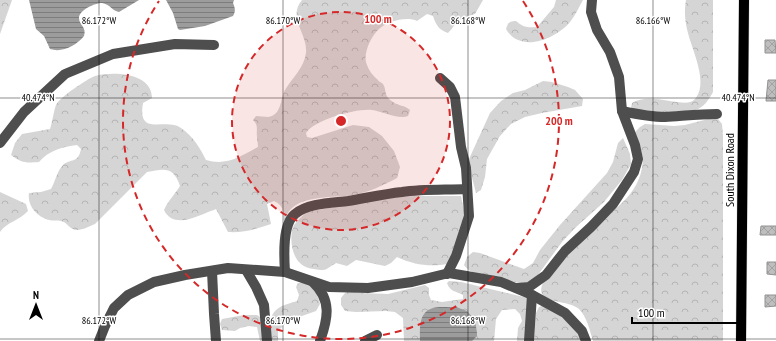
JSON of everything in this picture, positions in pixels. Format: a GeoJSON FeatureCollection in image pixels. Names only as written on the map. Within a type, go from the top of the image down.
{"type":"FeatureCollection","features":[{"type":"Feature","properties":{"kind":"main road","name":"South Dixon Road"},"geometry":{"type":"LineString","coordinates":[[742,341],[744,0]]}},
{"type":"Feature","properties":{"kind":"lane"},"geometry":{"type":"LineString","coordinates":[[516,288],[529,287],[546,275],[565,251],[613,204],[634,172],[638,159],[635,145],[622,111],[619,76],[610,52],[597,30],[591,12],[592,0]]}},
{"type":"Feature","properties":{"kind":"lane"},"geometry":{"type":"LineString","coordinates":[[0,143],[24,112],[65,74],[114,54],[175,44],[214,45]]}},
{"type":"Feature","properties":{"kind":"lane"},"geometry":{"type":"LineString","coordinates":[[440,78],[450,87],[455,97],[466,168],[468,216],[456,256],[447,274]]}},
{"type":"Feature","properties":{"kind":"lane"},"geometry":{"type":"LineString","coordinates":[[622,111],[645,116],[717,114]]}},
{"type":"Feature","properties":{"kind":"lane"},"geometry":{"type":"LineString","coordinates":[[286,272],[284,257],[287,232],[294,214],[304,209],[323,204],[404,192],[467,189]]}},
{"type":"Feature","properties":{"kind":"lane"},"geometry":{"type":"LineString","coordinates":[[99,341],[104,326],[114,308],[128,295],[154,282],[228,268],[286,272],[329,287],[368,288],[412,282],[447,274],[501,282],[532,295],[565,313],[582,331],[586,341]]}},
{"type":"Feature","properties":{"kind":"lane"},"geometry":{"type":"LineString","coordinates":[[246,270],[264,305],[267,341]]}},
{"type":"Feature","properties":{"kind":"lane"},"geometry":{"type":"LineString","coordinates":[[212,271],[216,341]]}},
{"type":"Feature","properties":{"kind":"lane"},"geometry":{"type":"LineString","coordinates":[[312,281],[319,288],[325,298],[327,316],[320,341]]}},
{"type":"Feature","properties":{"kind":"lane"},"geometry":{"type":"LineString","coordinates":[[529,341],[532,295]]}},
{"type":"Feature","properties":{"kind":"lane"},"geometry":{"type":"LineString","coordinates":[[365,341],[377,335]]}},
{"type":"Feature","properties":{"kind":"green space"},"geometry":{"type":"Polygon","coordinates":[[[0,0],[12,0],[0,34],[0,0]]]}},
{"type":"Feature","properties":{"kind":"green space"},"geometry":{"type":"Polygon","coordinates":[[[302,0],[483,0],[475,14],[460,20],[448,33],[438,27],[433,16],[427,14],[417,21],[403,19],[387,24],[379,29],[373,36],[366,51],[366,61],[368,67],[373,75],[383,84],[388,98],[410,110],[408,116],[400,117],[372,110],[356,111],[326,119],[311,128],[306,133],[307,137],[312,138],[353,125],[369,127],[382,136],[394,151],[400,167],[397,178],[386,184],[359,194],[311,199],[303,202],[290,210],[284,221],[280,205],[274,201],[267,204],[271,224],[239,232],[228,232],[216,209],[188,219],[174,219],[168,216],[164,210],[180,186],[175,175],[168,170],[147,172],[95,224],[84,229],[75,230],[63,222],[44,218],[33,210],[29,202],[29,193],[51,189],[61,167],[76,159],[80,154],[81,149],[77,145],[67,147],[52,152],[39,162],[27,162],[18,160],[11,155],[15,143],[22,134],[50,129],[55,107],[58,102],[74,89],[95,76],[103,74],[121,74],[131,76],[146,83],[152,98],[143,103],[142,114],[144,120],[148,123],[175,125],[181,128],[196,142],[206,160],[220,162],[233,160],[258,147],[257,126],[253,120],[256,116],[268,117],[273,116],[276,113],[285,90],[301,68],[305,58],[306,46],[297,20],[298,7],[302,0]]]}},
{"type":"Feature","properties":{"kind":"green space"},"geometry":{"type":"Polygon","coordinates":[[[556,0],[583,0],[570,22],[556,34],[538,41],[529,42],[520,41],[512,37],[506,29],[507,25],[512,21],[516,21],[525,27],[537,27],[554,7],[556,0]]]}},
{"type":"Feature","properties":{"kind":"green space"},"geometry":{"type":"Polygon","coordinates":[[[686,0],[713,0],[713,92],[704,105],[689,112],[635,112],[631,108],[632,103],[639,100],[657,99],[683,103],[694,100],[698,94],[700,77],[686,25],[686,0]]]}},
{"type":"Feature","properties":{"kind":"green space"},"geometry":{"type":"Polygon","coordinates":[[[543,81],[552,82],[575,90],[583,99],[582,106],[525,117],[511,124],[500,136],[487,159],[485,177],[481,190],[476,193],[470,170],[469,159],[490,113],[501,101],[513,93],[525,90],[543,81]]]}},
{"type":"Feature","properties":{"kind":"green space"},"geometry":{"type":"Polygon","coordinates":[[[712,118],[718,119],[722,124],[723,136],[723,341],[593,341],[586,320],[579,309],[566,303],[552,300],[542,294],[541,288],[545,279],[584,236],[619,206],[633,189],[639,179],[643,162],[642,153],[635,132],[640,127],[645,124],[674,126],[685,125],[712,118]]]}},
{"type":"Feature","properties":{"kind":"green space"},"geometry":{"type":"Polygon","coordinates":[[[623,138],[630,154],[631,164],[622,180],[604,202],[562,242],[535,279],[521,283],[490,278],[474,273],[464,265],[467,257],[473,252],[480,253],[524,269],[533,263],[540,250],[560,225],[607,173],[613,162],[618,143],[623,138]]]}},
{"type":"Feature","properties":{"kind":"green space"},"geometry":{"type":"Polygon","coordinates":[[[0,192],[26,204],[28,211],[0,232],[0,192]]]}},
{"type":"Feature","properties":{"kind":"green space"},"geometry":{"type":"Polygon","coordinates":[[[461,196],[465,216],[457,245],[448,264],[422,265],[397,257],[385,266],[356,260],[347,266],[336,263],[326,269],[320,270],[304,266],[297,259],[293,250],[291,239],[292,229],[300,218],[307,212],[390,197],[461,196]]]}},
{"type":"Feature","properties":{"kind":"green space"},"geometry":{"type":"Polygon","coordinates":[[[449,281],[461,282],[528,298],[526,341],[517,341],[518,328],[522,321],[520,314],[515,309],[502,310],[496,319],[494,341],[404,341],[403,318],[395,312],[345,311],[341,305],[341,298],[349,291],[388,294],[425,285],[429,288],[431,300],[442,302],[463,299],[463,295],[450,288],[447,283],[449,281]]]}},
{"type":"Feature","properties":{"kind":"green space"},"geometry":{"type":"Polygon","coordinates":[[[298,283],[307,284],[313,288],[320,304],[316,311],[288,321],[278,331],[278,341],[271,341],[270,321],[277,309],[297,301],[299,295],[296,287],[298,283]]]}},
{"type":"Feature","properties":{"kind":"green space"},"geometry":{"type":"Polygon","coordinates":[[[544,305],[548,306],[576,327],[583,341],[534,341],[536,313],[539,307],[544,305]]]}},
{"type":"Feature","properties":{"kind":"green space"},"geometry":{"type":"Polygon","coordinates":[[[244,315],[257,315],[260,317],[265,341],[260,341],[257,327],[249,326],[235,331],[222,330],[220,324],[222,319],[244,315]]]}},
{"type":"Feature","properties":{"kind":"shaded area"},"geometry":{"type":"Polygon","coordinates":[[[29,0],[139,0],[119,12],[102,3],[95,4],[84,10],[79,18],[84,28],[84,36],[73,46],[55,50],[50,49],[44,36],[36,29],[29,0]]]}},
{"type":"Feature","properties":{"kind":"shaded area"},"geometry":{"type":"Polygon","coordinates":[[[166,0],[234,0],[233,3],[235,11],[233,16],[205,26],[180,30],[178,29],[173,13],[166,0]]]}},
{"type":"Feature","properties":{"kind":"shaded area"},"geometry":{"type":"Polygon","coordinates":[[[436,307],[456,307],[467,311],[475,320],[477,336],[472,341],[420,341],[422,317],[428,310],[436,307]]]}},
{"type":"Feature","properties":{"kind":"building"},"geometry":{"type":"Polygon","coordinates":[[[765,40],[775,40],[776,53],[765,53],[765,40]]]}},
{"type":"Feature","properties":{"kind":"building"},"geometry":{"type":"Polygon","coordinates":[[[768,80],[776,80],[776,101],[766,101],[768,80]]]}},
{"type":"Feature","properties":{"kind":"building"},"geometry":{"type":"Polygon","coordinates":[[[761,226],[776,226],[776,235],[760,235],[761,226]]]}},
{"type":"Feature","properties":{"kind":"building"},"geometry":{"type":"Polygon","coordinates":[[[767,262],[776,262],[776,275],[767,274],[767,262]]]}},
{"type":"Feature","properties":{"kind":"building"},"geometry":{"type":"Polygon","coordinates":[[[765,295],[776,295],[776,306],[765,307],[765,295]]]}}]}
